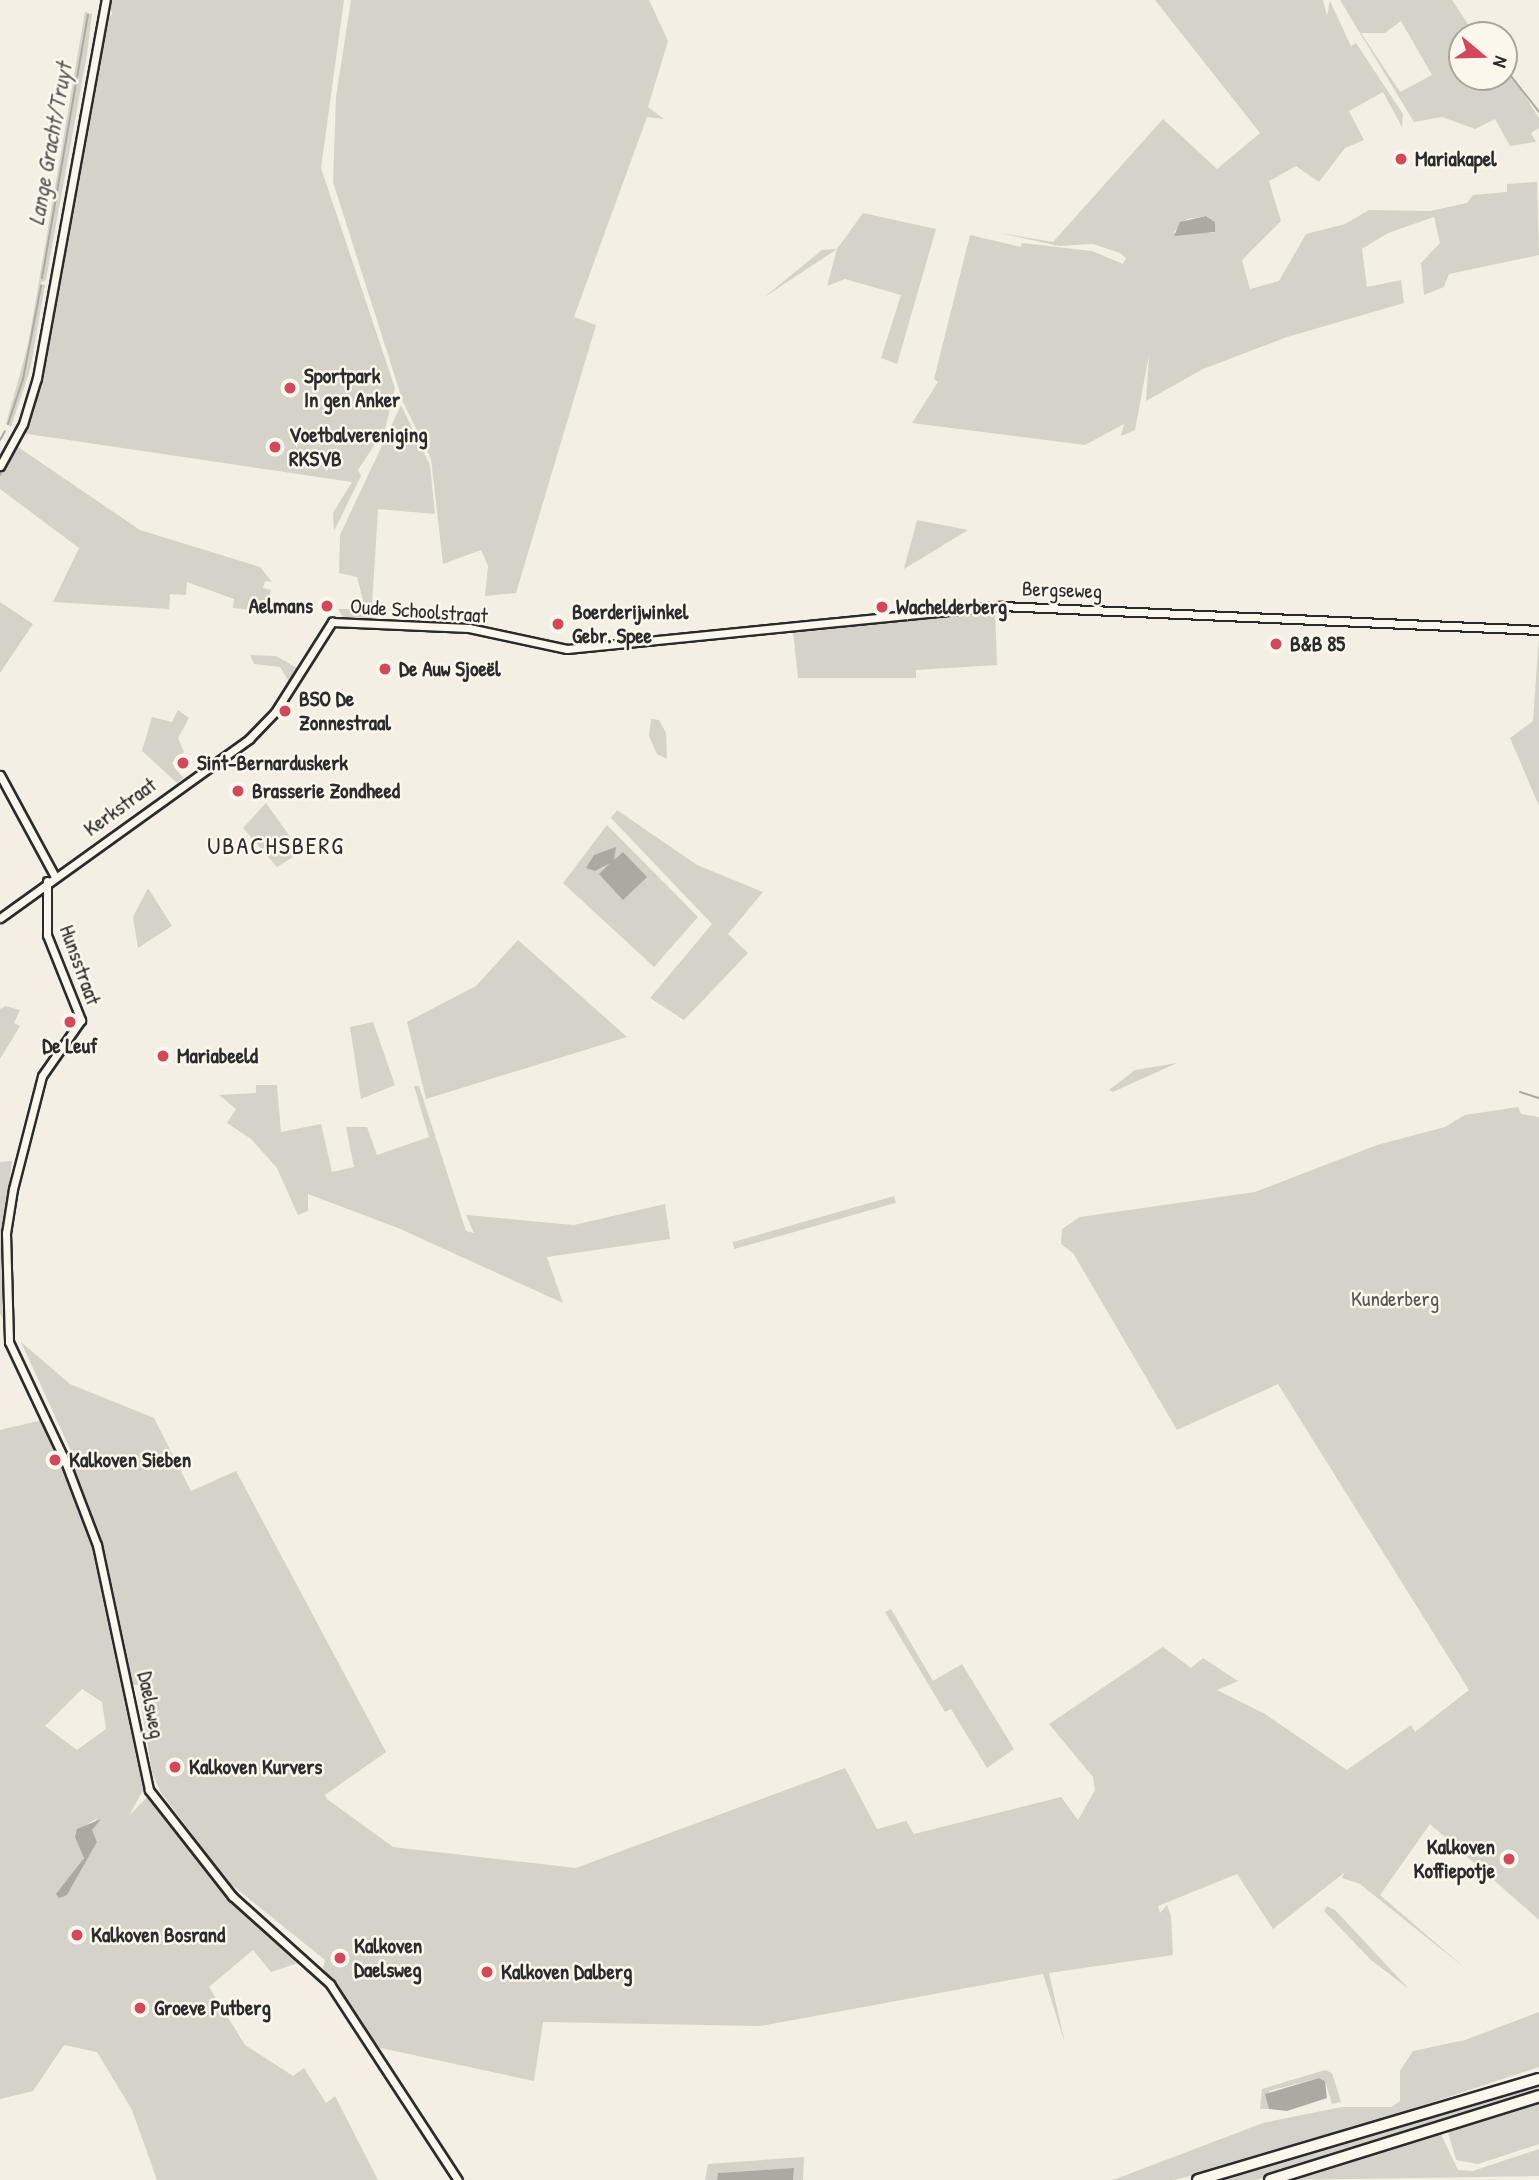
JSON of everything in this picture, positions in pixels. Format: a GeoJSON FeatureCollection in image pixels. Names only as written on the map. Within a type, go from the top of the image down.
{"type":"FeatureCollection","features":[{"type":"Feature","properties":{"kind":"highway"},"geometry":{"type":"LineString","coordinates":[[1198,2180],[1539,2078]]}},
{"type":"Feature","properties":{"kind":"highway"},"geometry":{"type":"LineString","coordinates":[[1270,2180],[1539,2096]]}},
{"type":"Feature","properties":{"kind":"street"},"geometry":{"type":"LineString","coordinates":[[0,466],[23,424],[37,378],[106,0]]}},
{"type":"Feature","properties":{"kind":"street","name":"Bergseweg"},"geometry":{"type":"LineString","coordinates":[[586,648],[989,606],[1539,630]]}},
{"type":"Feature","properties":{"kind":"street","name":"Oude Schoolstraat"},"geometry":{"type":"LineString","coordinates":[[332,622],[469,628],[532,645],[586,648]]}},
{"type":"Feature","properties":{"kind":"street","name":"Kerkstraat"},"geometry":{"type":"LineString","coordinates":[[0,918],[54,875],[249,739],[275,712],[332,622]]}},
{"type":"Feature","properties":{"kind":"street"},"geometry":{"type":"LineString","coordinates":[[0,775],[54,875]]}},
{"type":"Feature","properties":{"kind":"street","name":"Hunsstraat"},"geometry":{"type":"LineString","coordinates":[[47,881],[47,933],[81,1020]]}},
{"type":"Feature","properties":{"kind":"street","name":"Daelsweg"},"geometry":{"type":"LineString","coordinates":[[81,1020],[42,1076],[13,1189],[6,1233],[11,1350],[63,1456],[97,1545],[151,1796],[232,1896],[330,1984],[458,2180]]}},
{"type":"Feature","properties":{"kind":"green space"},"geometry":{"type":"Polygon","coordinates":[[[108,0],[344,0],[321,168],[395,388],[385,429],[358,470],[361,476],[334,531],[333,513],[352,482],[21,433],[45,358],[105,21],[112,14],[108,0]]]}},
{"type":"Feature","properties":{"kind":"green space"},"geometry":{"type":"Polygon","coordinates":[[[351,0],[649,0],[668,41],[648,107],[664,119],[647,117],[574,317],[596,325],[516,593],[485,596],[488,566],[481,550],[443,564],[431,459],[403,402],[333,182],[336,97],[351,0]]]}},
{"type":"Feature","properties":{"kind":"green space"},"geometry":{"type":"Polygon","coordinates":[[[1155,0],[1323,0],[1327,16],[1330,1],[1351,46],[1356,43],[1403,114],[1402,127],[1383,92],[1349,111],[1364,140],[1345,148],[1319,182],[1296,166],[1269,181],[1281,221],[1242,260],[1250,289],[1279,281],[1306,234],[1345,224],[1369,210],[1430,211],[1467,203],[1473,195],[1507,192],[1507,184],[1537,182],[1539,255],[1449,274],[1444,287],[1424,295],[1421,263],[1440,243],[1434,217],[1388,233],[1362,249],[1367,287],[1401,280],[1404,303],[1287,337],[1203,369],[1146,401],[1149,355],[1135,430],[1121,436],[1124,424],[1085,445],[912,423],[938,382],[934,379],[970,235],[1021,247],[1022,243],[1092,251],[1123,264],[1126,258],[1120,253],[1093,244],[1059,246],[1000,233],[1053,242],[1163,119],[1217,169],[1260,133],[1155,0]],[[1207,216],[1187,219],[1173,233],[1213,233],[1215,222],[1207,216]]]}},
{"type":"Feature","properties":{"kind":"green space"},"geometry":{"type":"Polygon","coordinates":[[[1340,0],[1452,0],[1466,21],[1448,21],[1448,91],[1518,91],[1518,86],[1539,118],[1539,128],[1531,133],[1536,142],[1510,146],[1495,119],[1475,129],[1442,117],[1414,122],[1340,0]],[[1401,21],[1385,33],[1361,33],[1400,92],[1432,75],[1401,21]]]}},
{"type":"Feature","properties":{"kind":"green space"},"geometry":{"type":"Polygon","coordinates":[[[85,12],[92,14],[87,54],[46,280],[40,283],[45,285],[30,370],[11,427],[6,424],[28,345],[85,12]]]}},
{"type":"Feature","properties":{"kind":"green space"},"geometry":{"type":"Polygon","coordinates":[[[863,213],[936,229],[897,364],[881,358],[901,295],[845,279],[827,286],[837,249],[863,213]]]}},
{"type":"Feature","properties":{"kind":"green space"},"geometry":{"type":"Polygon","coordinates":[[[837,249],[763,298],[822,250],[837,249]]]}},
{"type":"Feature","properties":{"kind":"green space"},"geometry":{"type":"Polygon","coordinates":[[[401,405],[430,465],[435,514],[378,509],[371,621],[344,618],[338,609],[352,609],[363,600],[357,577],[339,573],[340,535],[401,405]]]}},
{"type":"Feature","properties":{"kind":"green space"},"geometry":{"type":"Polygon","coordinates":[[[15,445],[140,530],[260,567],[272,582],[265,581],[263,588],[271,590],[267,611],[233,608],[234,599],[187,582],[186,595],[170,594],[169,609],[53,602],[79,548],[0,489],[0,470],[15,445]]]}},
{"type":"Feature","properties":{"kind":"green space"},"geometry":{"type":"Polygon","coordinates":[[[917,520],[968,530],[904,569],[917,520]]]}},
{"type":"Feature","properties":{"kind":"green space"},"geometry":{"type":"Polygon","coordinates":[[[0,602],[33,624],[0,673],[0,602]]]}},
{"type":"Feature","properties":{"kind":"green space"},"geometry":{"type":"Polygon","coordinates":[[[995,612],[997,665],[916,670],[916,678],[798,678],[793,631],[995,612]]]}},
{"type":"Feature","properties":{"kind":"green space"},"geometry":{"type":"Polygon","coordinates":[[[1539,636],[1539,806],[1510,738],[1533,721],[1539,636]]]}},
{"type":"Feature","properties":{"kind":"green space"},"geometry":{"type":"Polygon","coordinates":[[[250,655],[276,656],[299,669],[290,683],[280,667],[254,664],[250,655]]]}},
{"type":"Feature","properties":{"kind":"green space"},"geometry":{"type":"Polygon","coordinates":[[[178,710],[189,718],[178,738],[184,752],[172,763],[183,778],[177,783],[142,751],[152,717],[172,722],[178,710]]]}},
{"type":"Feature","properties":{"kind":"green space"},"geometry":{"type":"Polygon","coordinates":[[[651,719],[659,720],[666,733],[667,759],[657,754],[649,736],[651,719]]]}},
{"type":"Feature","properties":{"kind":"green space"},"geometry":{"type":"Polygon","coordinates":[[[266,803],[301,852],[277,867],[243,828],[266,803]]]}},
{"type":"Feature","properties":{"kind":"green space"},"geometry":{"type":"Polygon","coordinates":[[[617,810],[697,865],[763,892],[728,934],[748,953],[684,1020],[650,998],[712,924],[611,818],[617,810]]]}},
{"type":"Feature","properties":{"kind":"green space"},"geometry":{"type":"Polygon","coordinates":[[[607,825],[698,917],[654,967],[563,883],[607,825]]]}},
{"type":"Feature","properties":{"kind":"green space"},"geometry":{"type":"Polygon","coordinates":[[[148,888],[172,926],[138,948],[133,917],[148,888]]]}},
{"type":"Feature","properties":{"kind":"green space"},"geometry":{"type":"Polygon","coordinates":[[[518,940],[627,1037],[426,1099],[407,1022],[476,986],[518,940]]]}},
{"type":"Feature","properties":{"kind":"green space"},"geometry":{"type":"Polygon","coordinates":[[[6,1006],[20,1010],[14,1023],[20,1026],[0,1059],[0,1009],[6,1006]]]}},
{"type":"Feature","properties":{"kind":"green space"},"geometry":{"type":"Polygon","coordinates":[[[373,1022],[395,1085],[361,1099],[350,1027],[373,1022]]]}},
{"type":"Feature","properties":{"kind":"green space"},"geometry":{"type":"Polygon","coordinates":[[[1177,1063],[1113,1092],[1109,1090],[1135,1070],[1177,1063]]]}},
{"type":"Feature","properties":{"kind":"green space"},"geometry":{"type":"Polygon","coordinates":[[[256,1085],[277,1085],[281,1132],[321,1124],[332,1172],[354,1167],[346,1127],[367,1127],[377,1155],[429,1137],[414,1086],[419,1086],[466,1231],[474,1233],[466,1215],[574,1225],[665,1204],[670,1239],[547,1257],[563,1303],[398,1228],[308,1194],[308,1211],[298,1215],[277,1168],[251,1139],[227,1123],[236,1109],[219,1095],[256,1093],[256,1085]]]}},
{"type":"Feature","properties":{"kind":"green space","name":"Kunderberg"},"geometry":{"type":"Polygon","coordinates":[[[1518,1107],[1521,1114],[1539,1117],[1539,1920],[1430,1824],[1380,1895],[1466,1969],[1360,1884],[1342,1878],[1345,1872],[1273,1929],[1237,1874],[1158,1906],[1160,1913],[1167,1905],[1171,1916],[1173,1955],[1049,1973],[1065,2043],[1043,1974],[760,2026],[543,2022],[534,2081],[376,2047],[323,1968],[325,1960],[227,1881],[160,1791],[152,1772],[138,1685],[133,1685],[113,1596],[107,1596],[147,1762],[141,1774],[143,1790],[129,1816],[147,1797],[227,1896],[304,1961],[271,1972],[253,1950],[209,1987],[245,2045],[293,2076],[304,2068],[326,2103],[335,2096],[378,2180],[157,2180],[132,2110],[97,2052],[64,2045],[33,2091],[0,2099],[0,1430],[42,1420],[71,1467],[76,1462],[21,1342],[70,1384],[154,1418],[191,1491],[236,1471],[386,1752],[325,1795],[393,1847],[576,1868],[845,1768],[877,1829],[906,1821],[914,1834],[1061,1797],[1078,1820],[1095,1790],[1093,1777],[1049,1724],[1163,1647],[1191,1668],[1203,1658],[1238,1681],[1217,1690],[1265,1714],[1347,1770],[1411,1725],[1415,1732],[1469,1690],[1278,1384],[1177,1430],[1073,1253],[1061,1244],[1062,1229],[1080,1217],[1255,1192],[1377,1145],[1445,1127],[1465,1115],[1518,1107]],[[82,1689],[45,1726],[77,1750],[106,1729],[102,1702],[82,1689]],[[97,1818],[76,1832],[84,1856],[77,1873],[58,1891],[67,1895],[97,1842],[92,1830],[97,1818]]]}},
{"type":"Feature","properties":{"kind":"green space"},"geometry":{"type":"Polygon","coordinates":[[[12,1161],[4,1227],[6,1326],[0,1313],[0,1162],[12,1161]]]}},
{"type":"Feature","properties":{"kind":"green space"},"geometry":{"type":"Polygon","coordinates":[[[894,1196],[896,1203],[734,1249],[733,1242],[894,1196]]]}},
{"type":"Feature","properties":{"kind":"green space"},"geometry":{"type":"Polygon","coordinates":[[[891,1609],[933,1681],[962,1664],[1014,1749],[987,1768],[951,1709],[945,1712],[885,1612],[891,1609]]]}},
{"type":"Feature","properties":{"kind":"green space"},"geometry":{"type":"Polygon","coordinates":[[[1327,1906],[1335,1910],[1409,1989],[1371,1960],[1324,1911],[1327,1906]]]}},
{"type":"Feature","properties":{"kind":"green space"},"geometry":{"type":"Polygon","coordinates":[[[1539,2012],[1539,2067],[1286,2151],[1174,2180],[1113,2180],[1263,2123],[1342,2107],[1391,2107],[1400,2101],[1400,2071],[1413,2051],[1465,2040],[1539,2012]]]}},
{"type":"Feature","properties":{"kind":"green space"},"geometry":{"type":"Polygon","coordinates":[[[1325,2070],[1332,2073],[1341,2102],[1332,2104],[1325,2081],[1319,2078],[1269,2091],[1269,2109],[1260,2109],[1262,2089],[1325,2070]]]}},
{"type":"Feature","properties":{"kind":"green space"},"geometry":{"type":"Polygon","coordinates":[[[1539,2081],[1539,2092],[1312,2164],[1256,2180],[1220,2180],[1539,2081]]]}},
{"type":"Feature","properties":{"kind":"green space"},"geometry":{"type":"Polygon","coordinates":[[[1539,2104],[1539,2144],[1478,2164],[1456,2160],[1448,2132],[1539,2104]]]}},
{"type":"Feature","properties":{"kind":"green space"},"geometry":{"type":"Polygon","coordinates":[[[1440,2132],[1458,2170],[1473,2171],[1539,2149],[1539,2176],[1288,2180],[1440,2132]]]}},
{"type":"Feature","properties":{"kind":"green space"},"geometry":{"type":"Polygon","coordinates":[[[804,2157],[803,2180],[793,2180],[794,2168],[718,2173],[717,2180],[705,2180],[708,2164],[804,2157]]]}},
{"type":"Feature","properties":{"kind":"shaded area"},"geometry":{"type":"Polygon","coordinates":[[[1206,216],[1215,222],[1215,232],[1174,236],[1180,222],[1206,216]]]}},
{"type":"Feature","properties":{"kind":"shaded area"},"geometry":{"type":"Polygon","coordinates":[[[616,847],[614,860],[623,852],[647,877],[623,900],[599,874],[610,863],[595,871],[586,868],[594,855],[616,847]]]}},
{"type":"Feature","properties":{"kind":"shaded area"},"geometry":{"type":"Polygon","coordinates":[[[101,1819],[92,1830],[97,1842],[67,1895],[59,1898],[56,1894],[84,1858],[75,1837],[77,1829],[101,1819]]]}},
{"type":"Feature","properties":{"kind":"shaded area"},"geometry":{"type":"Polygon","coordinates":[[[1319,2078],[1325,2081],[1327,2098],[1287,2111],[1269,2109],[1265,2094],[1319,2078]]]}},
{"type":"Feature","properties":{"kind":"shaded area"},"geometry":{"type":"Polygon","coordinates":[[[794,2168],[793,2180],[717,2180],[718,2173],[794,2168]]]}},
{"type":"Feature","properties":{"kind":"waterway","name":"Lange Gracht/Truyt"},"geometry":{"type":"LineString","coordinates":[[42,278],[88,15]]}},
{"type":"Feature","properties":{"kind":"waterway"},"geometry":{"type":"LineString","coordinates":[[1518,85],[1539,112]]}},
{"type":"Feature","properties":{"kind":"waterway"},"geometry":{"type":"LineString","coordinates":[[0,475],[37,399],[76,193]]}},
{"type":"Feature","properties":{"kind":"waterway","name":"Lange Gracht/Truyt"},"geometry":{"type":"LineString","coordinates":[[8,424],[23,379],[41,286]]}},
{"type":"Feature","properties":{"kind":"waterway","name":"Lange Gracht/Truyt"},"geometry":{"type":"LineString","coordinates":[[0,440],[5,431]]}},
{"type":"Feature","properties":{"kind":"waterway"},"geometry":{"type":"LineString","coordinates":[[1520,1092],[1539,1098]]}},
{"type":"Feature","properties":{"kind":"place","name":"Mariakapel"},"geometry":{"type":"Point","coordinates":[1401,159]}},
{"type":"Feature","properties":{"kind":"place","name":"Sportpark In gen Anker"},"geometry":{"type":"Point","coordinates":[290,388]}},
{"type":"Feature","properties":{"kind":"place","name":"Voetbalvereniging RKSVB"},"geometry":{"type":"Point","coordinates":[275,447]}},
{"type":"Feature","properties":{"kind":"place","name":"Aelmans"},"geometry":{"type":"Point","coordinates":[327,606]}},
{"type":"Feature","properties":{"kind":"place","name":"Wachelderberg"},"geometry":{"type":"Point","coordinates":[882,607]}},
{"type":"Feature","properties":{"kind":"place","name":"Boerderijwinkel Gebr. Spee"},"geometry":{"type":"Point","coordinates":[558,624]}},
{"type":"Feature","properties":{"kind":"place","name":"B&B 85"},"geometry":{"type":"Point","coordinates":[1276,644]}},
{"type":"Feature","properties":{"kind":"place","name":"De Auw Sjoeël"},"geometry":{"type":"Point","coordinates":[385,669]}},
{"type":"Feature","properties":{"kind":"place","name":"BSO De Zonnestraal"},"geometry":{"type":"Point","coordinates":[285,711]}},
{"type":"Feature","properties":{"kind":"place","name":"Sint-Bernarduskerk"},"geometry":{"type":"Point","coordinates":[183,763]}},
{"type":"Feature","properties":{"kind":"place","name":"Brasserie Zondheed"},"geometry":{"type":"Point","coordinates":[238,791]}},
{"type":"Feature","properties":{"kind":"place","name":"De Leuf"},"geometry":{"type":"Point","coordinates":[70,1022]}},
{"type":"Feature","properties":{"kind":"place","name":"Mariabeeld"},"geometry":{"type":"Point","coordinates":[163,1056]}},
{"type":"Feature","properties":{"kind":"place","name":"Kalkoven Sieben"},"geometry":{"type":"Point","coordinates":[55,1460]}},
{"type":"Feature","properties":{"kind":"place","name":"Kalkoven Kurvers"},"geometry":{"type":"Point","coordinates":[175,1767]}},
{"type":"Feature","properties":{"kind":"place","name":"Kalkoven Koffiepotje"},"geometry":{"type":"Point","coordinates":[1509,1859]}},
{"type":"Feature","properties":{"kind":"place","name":"Kalkoven Bosrand"},"geometry":{"type":"Point","coordinates":[77,1935]}},
{"type":"Feature","properties":{"kind":"place","name":"Kalkoven Daelsweg"},"geometry":{"type":"Point","coordinates":[340,1958]}},
{"type":"Feature","properties":{"kind":"place","name":"Kalkoven Dalberg"},"geometry":{"type":"Point","coordinates":[487,1972]}},
{"type":"Feature","properties":{"kind":"place","name":"Groeve Putberg"},"geometry":{"type":"Point","coordinates":[140,2008]}},
{"type":"Feature","properties":{"kind":"district","name":"UBACHSBERG"},"geometry":{"type":"Point","coordinates":[276,846]}}]}
